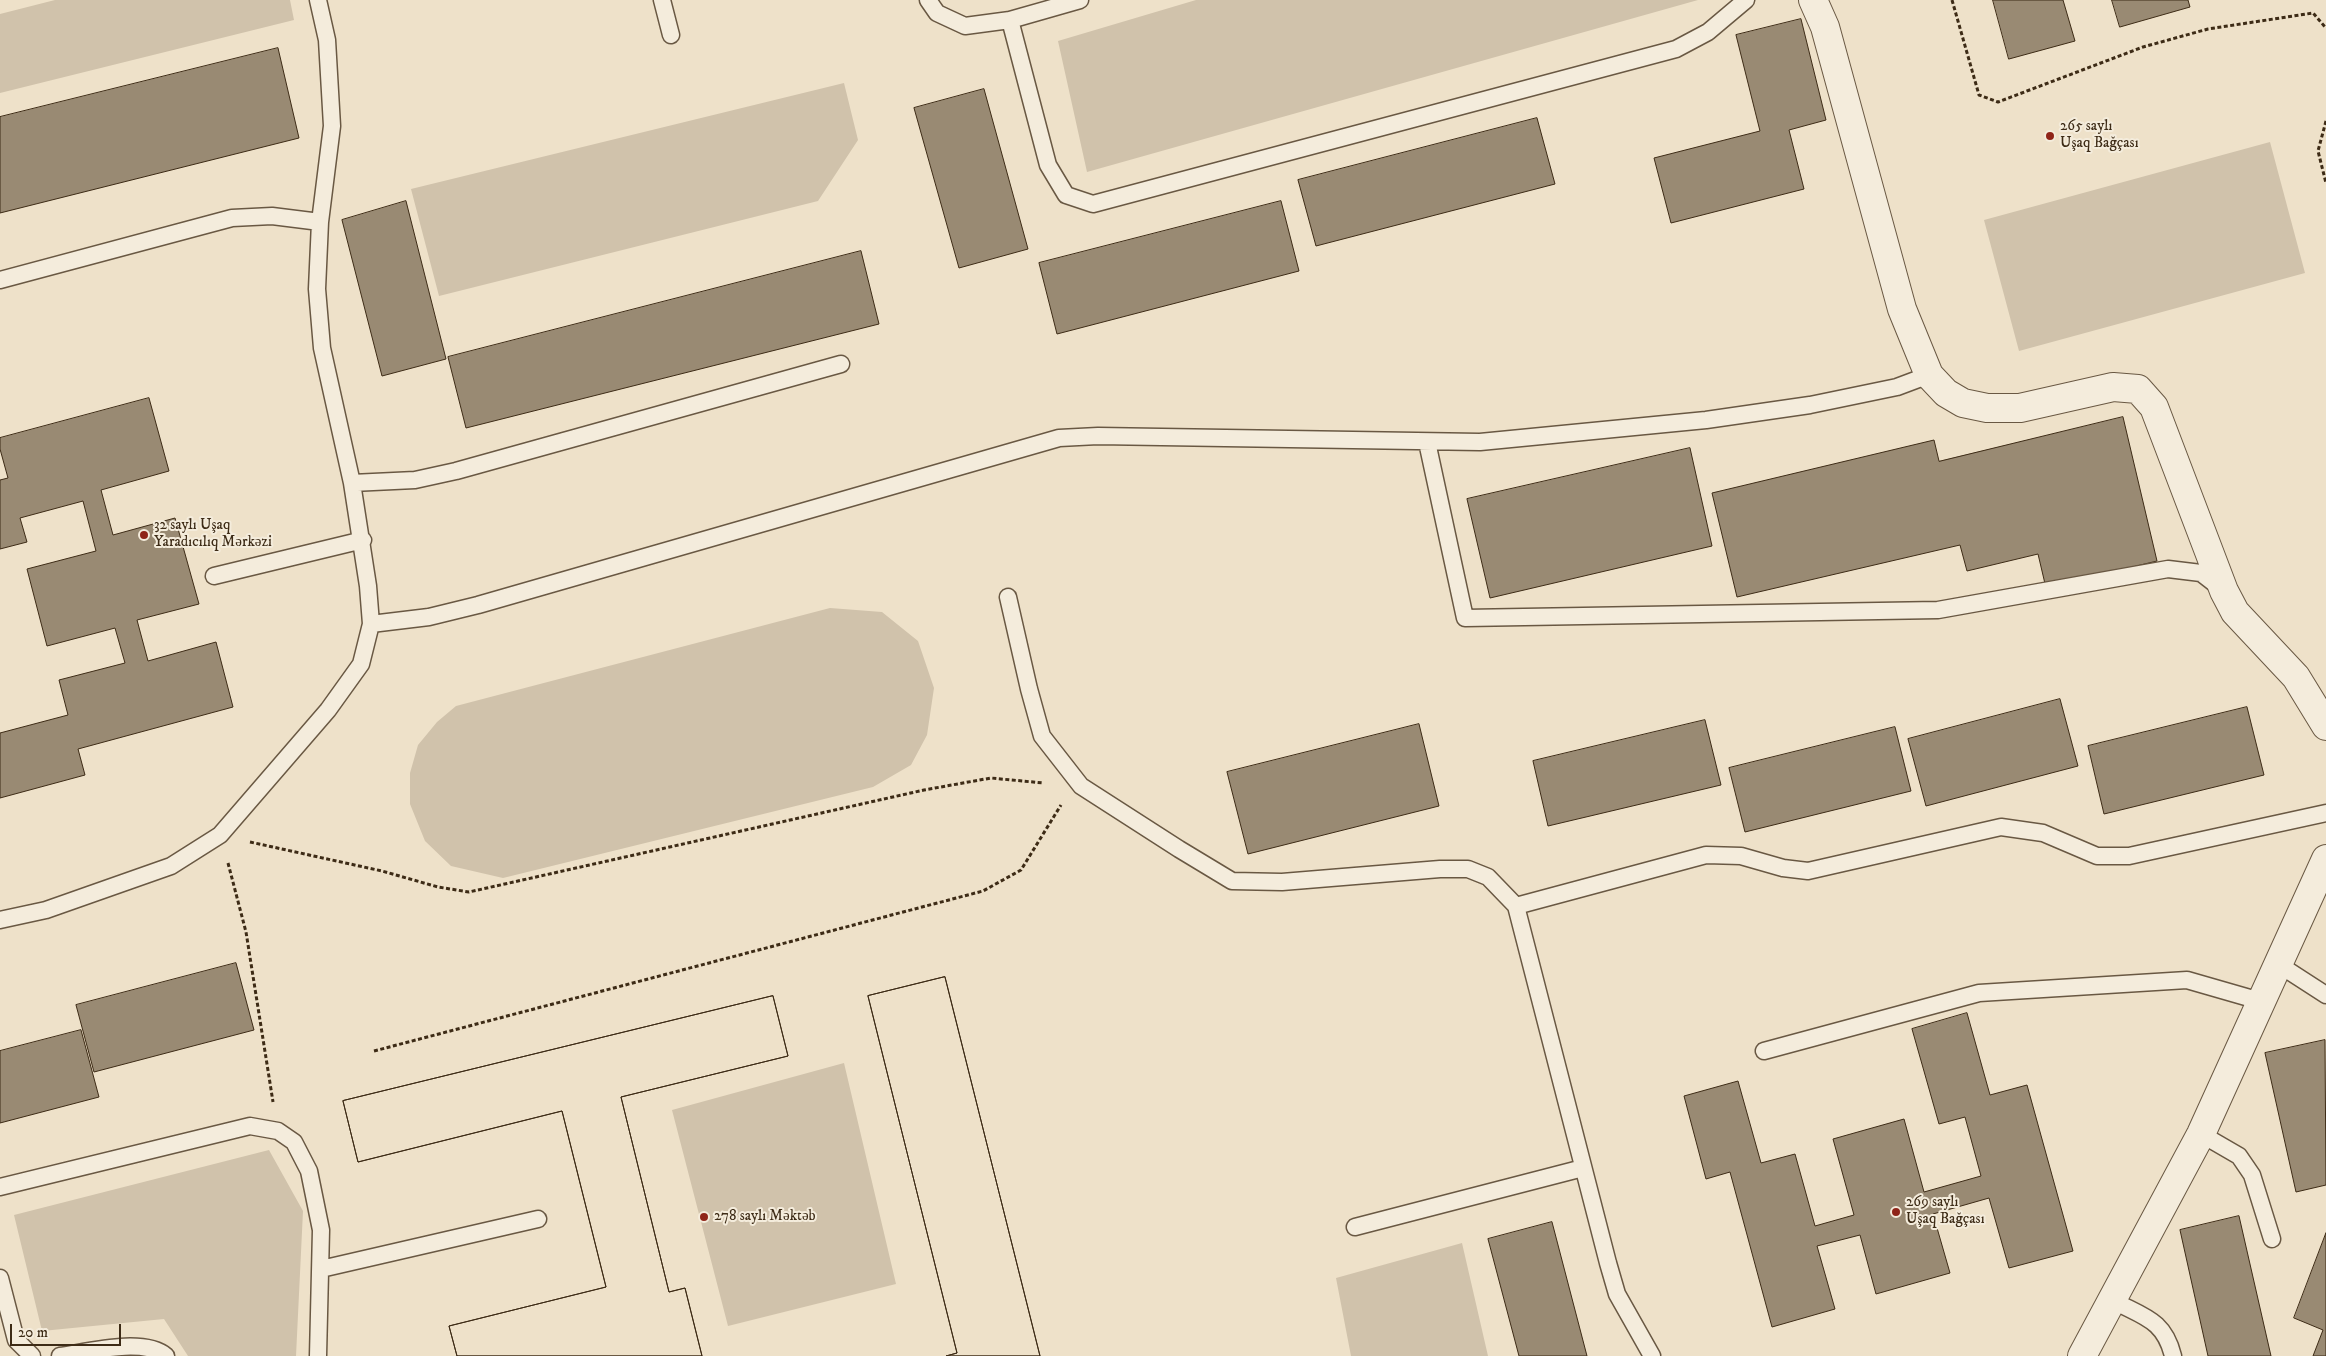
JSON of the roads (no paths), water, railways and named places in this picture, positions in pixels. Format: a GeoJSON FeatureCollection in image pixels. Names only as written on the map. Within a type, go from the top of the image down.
{"type":"FeatureCollection","features":[{"type":"Feature","properties":{"kind":"street"},"geometry":{"type":"LineString","coordinates":[[1813,0],[1825,27],[1902,309],[1929,375],[1946,393],[1963,402],[1987,408],[2020,408],[2113,387],[2138,389],[2154,407],[2224,591],[2235,612],[2296,677],[2326,726]]}},
{"type":"Feature","properties":{"kind":"street"},"geometry":{"type":"LineString","coordinates":[[2082,1356],[2201,1134],[2326,859]]}},
{"type":"Feature","properties":{"kind":"lane"},"geometry":{"type":"LineString","coordinates":[[0,920],[46,910],[171,866],[220,836],[328,710],[361,664],[371,624],[363,540],[322,348],[317,289],[320,222],[332,126],[327,40],[318,0]]}},
{"type":"Feature","properties":{"kind":"lane"},"geometry":{"type":"LineString","coordinates":[[662,0],[671,35]]}},
{"type":"Feature","properties":{"kind":"lane"},"geometry":{"type":"LineString","coordinates":[[928,0],[937,13],[965,26],[1010,20],[1080,0]]}},
{"type":"Feature","properties":{"kind":"lane"},"geometry":{"type":"LineString","coordinates":[[1010,20],[1048,165],[1066,194],[1093,204],[1676,49],[1708,32],[1746,0]]}},
{"type":"Feature","properties":{"kind":"lane"},"geometry":{"type":"LineString","coordinates":[[0,280],[232,218],[272,216],[320,222]]}},
{"type":"Feature","properties":{"kind":"lane"},"geometry":{"type":"LineString","coordinates":[[352,483],[416,480],[456,471],[841,364]]}},
{"type":"Feature","properties":{"kind":"lane"},"geometry":{"type":"LineString","coordinates":[[371,624],[430,617],[478,605],[1060,438],[1098,436],[1480,442],[1706,420],[1897,388],[1929,375]]}},
{"type":"Feature","properties":{"kind":"lane"},"geometry":{"type":"LineString","coordinates":[[1426,442],[1465,618],[1938,610],[2168,569],[2201,573],[2224,591]]}},
{"type":"Feature","properties":{"kind":"lane"},"geometry":{"type":"LineString","coordinates":[[214,576],[363,540]]}},
{"type":"Feature","properties":{"kind":"lane"},"geometry":{"type":"LineString","coordinates":[[1008,598],[1042,736],[1081,786],[1232,880],[1282,882],[1440,869],[1468,869],[1488,877],[1516,906],[1617,1294],[1652,1356]]}},
{"type":"Feature","properties":{"kind":"lane"},"geometry":{"type":"LineString","coordinates":[[1516,906],[1706,855],[1741,856],[1783,868],[1808,871],[2001,827],[2043,834],[2097,856],[2129,856],[2326,813]]}},
{"type":"Feature","properties":{"kind":"lane"},"geometry":{"type":"LineString","coordinates":[[2278,964],[2326,996]]}},
{"type":"Feature","properties":{"kind":"lane"},"geometry":{"type":"LineString","coordinates":[[1764,1051],[1979,993],[2187,980],[2260,1001]]}},
{"type":"Feature","properties":{"kind":"lane"},"geometry":{"type":"LineString","coordinates":[[0,1187],[250,1126],[278,1131],[294,1142],[309,1171],[321,1230],[318,1356]]}},
{"type":"Feature","properties":{"kind":"lane"},"geometry":{"type":"LineString","coordinates":[[2201,1134],[2239,1156],[2252,1175],[2272,1239]]}},
{"type":"Feature","properties":{"kind":"lane"},"geometry":{"type":"LineString","coordinates":[[1356,1227],[1583,1168]]}},
{"type":"Feature","properties":{"kind":"lane"},"geometry":{"type":"LineString","coordinates":[[321,1268],[538,1219]]}},
{"type":"Feature","properties":{"kind":"lane"},"geometry":{"type":"LineString","coordinates":[[0,1278],[16,1340],[32,1356]]}},
{"type":"Feature","properties":{"kind":"lane"},"geometry":{"type":"LineString","coordinates":[[2112,1300],[2160,1326],[2169,1341],[2173,1356]]}},
{"type":"Feature","properties":{"kind":"lane"},"geometry":{"type":"LineString","coordinates":[[60,1356],[132,1346],[160,1351],[166,1356]]}},
{"type":"Feature","properties":{"kind":"place","name":"265 saylı Uşaq Bağçası"},"geometry":{"type":"Point","coordinates":[2050,136]}},
{"type":"Feature","properties":{"kind":"place","name":"32 saylı Uşaq Yaradıcılıq Mərkəzi"},"geometry":{"type":"Point","coordinates":[144,535]}},
{"type":"Feature","properties":{"kind":"place","name":"269 saylı Uşaq Bağçası"},"geometry":{"type":"Point","coordinates":[1896,1212]}},
{"type":"Feature","properties":{"kind":"place","name":"278 saylı Məktəb"},"geometry":{"type":"Point","coordinates":[704,1217]}}]}
